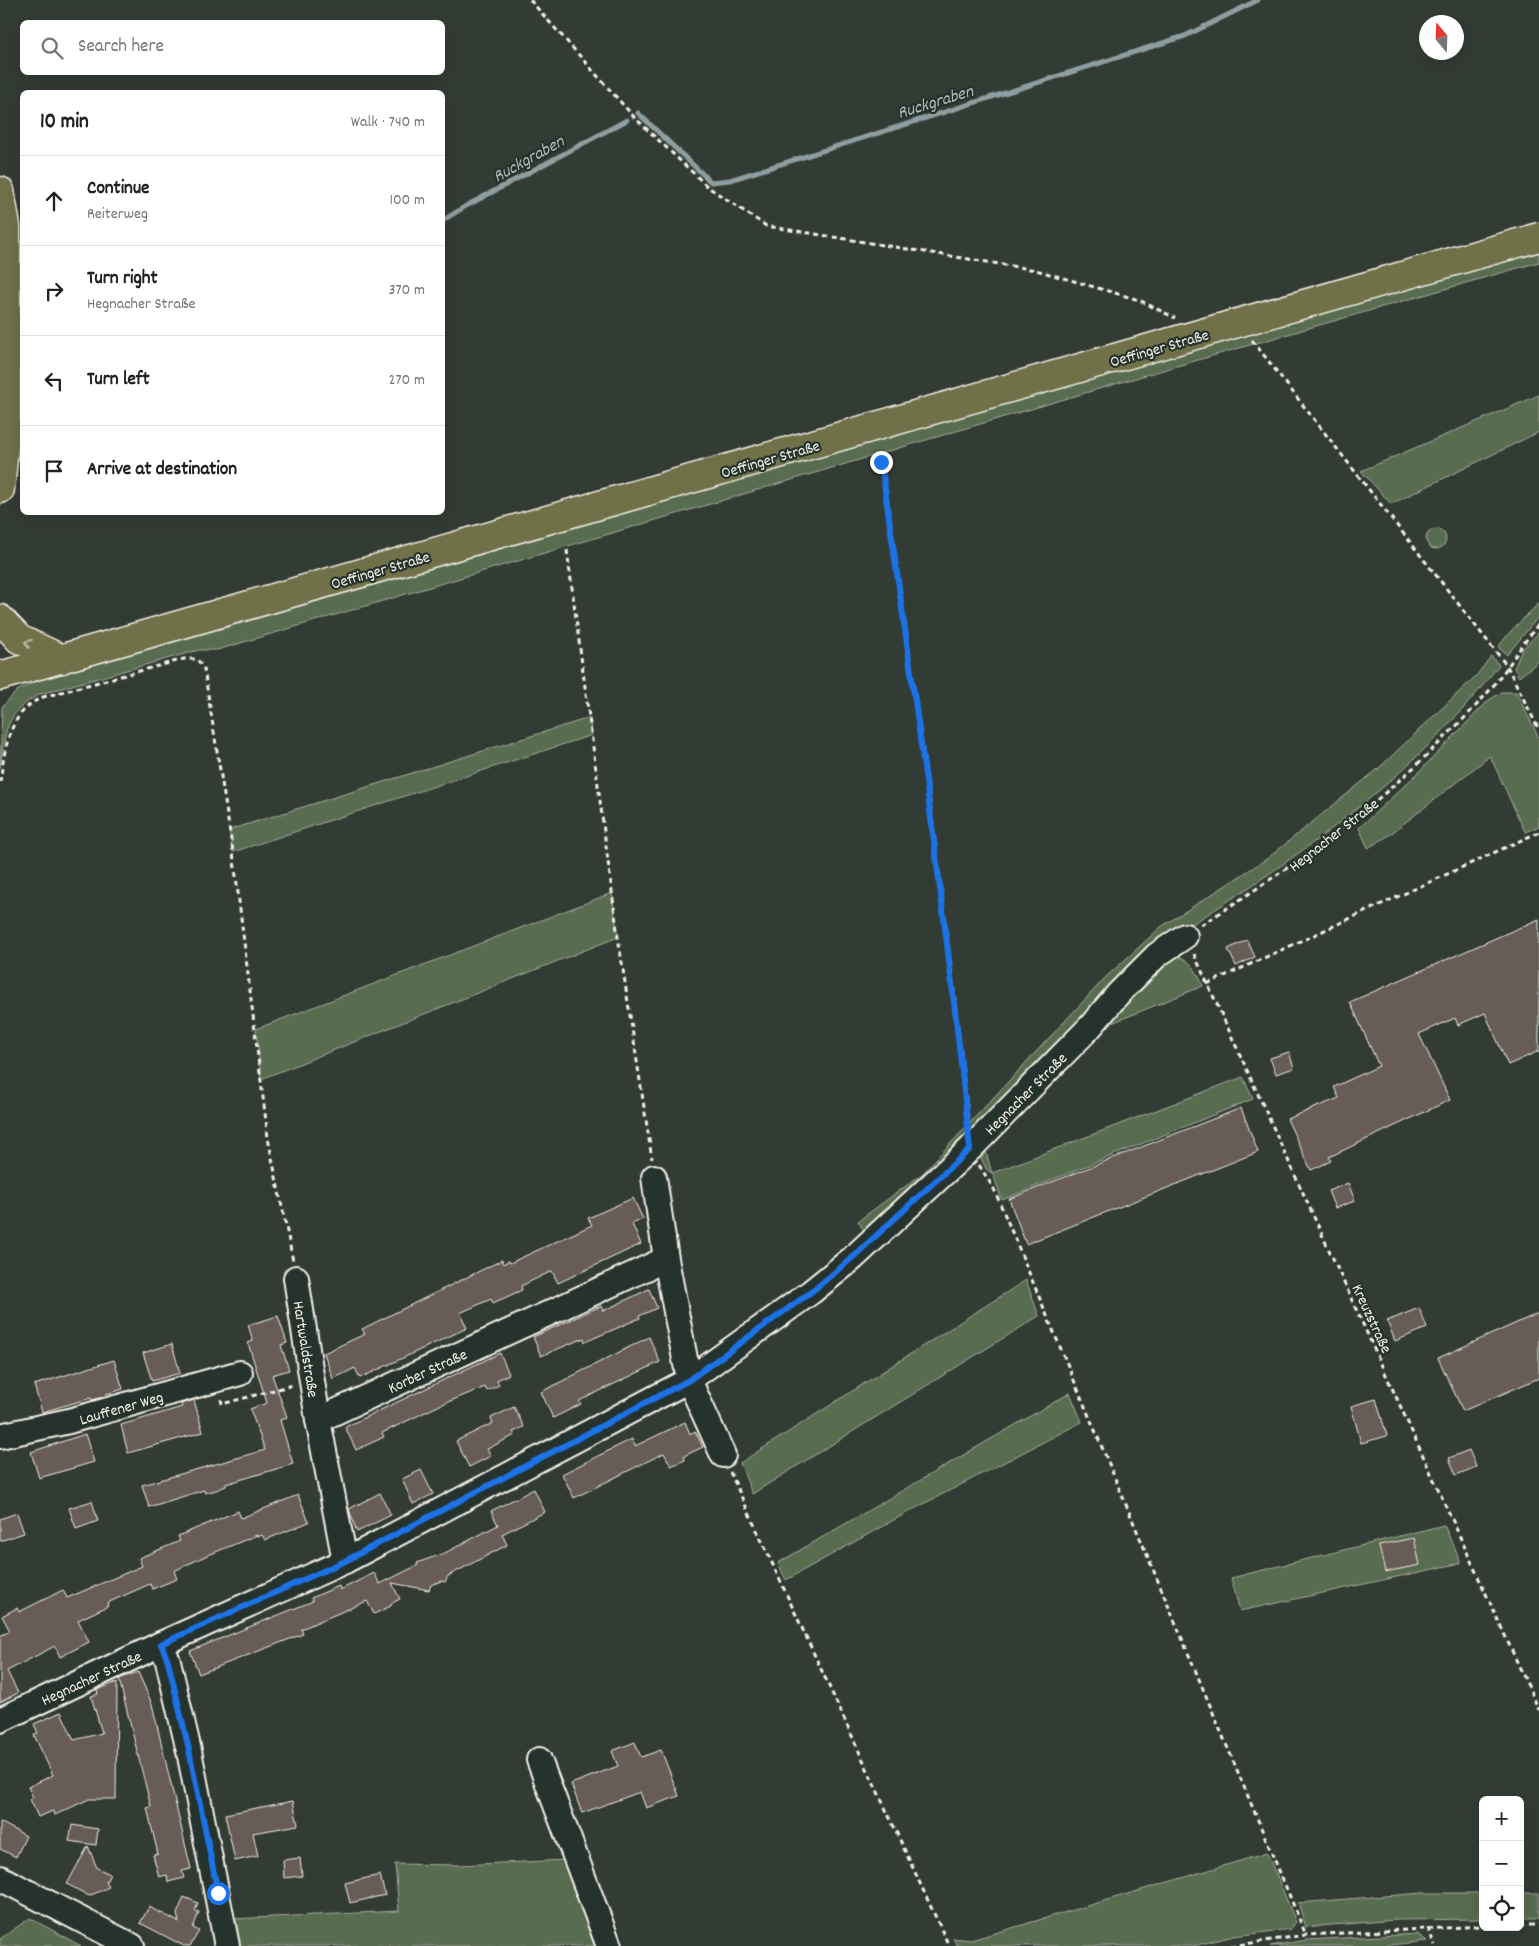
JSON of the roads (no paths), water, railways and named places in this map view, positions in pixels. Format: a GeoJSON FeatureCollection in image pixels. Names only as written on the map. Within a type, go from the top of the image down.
{"type":"FeatureCollection","features":[{"type":"Feature","properties":{"kind":"main road"},"geometry":{"type":"LineString","coordinates":[[0,191],[6,226],[6,429],[0,489]]}},
{"type":"Feature","properties":{"kind":"main road","name":"Oeffinger Straße"},"geometry":{"type":"LineString","coordinates":[[0,676],[1240,324],[1539,237]]}},
{"type":"Feature","properties":{"kind":"main road"},"geometry":{"type":"LineString","coordinates":[[0,619],[20,639],[62,659]]}},
{"type":"Feature","properties":{"kind":"street","name":"Hegnacher Straße"},"geometry":{"type":"LineString","coordinates":[[0,1720],[161,1644],[345,1561],[689,1380],[811,1292],[852,1258],[970,1149],[1090,1027],[1118,994],[1157,956],[1185,936]]}},
{"type":"Feature","properties":{"kind":"street"},"geometry":{"type":"LineString","coordinates":[[654,1177],[666,1259],[689,1380],[723,1455]]}},
{"type":"Feature","properties":{"kind":"street","name":"Korber Straße"},"geometry":{"type":"LineString","coordinates":[[318,1420],[666,1259]]}},
{"type":"Feature","properties":{"kind":"street","name":"Hartwaldstraße"},"geometry":{"type":"LineString","coordinates":[[296,1278],[318,1420]]}},
{"type":"Feature","properties":{"kind":"street","name":"Lauffener Weg"},"geometry":{"type":"LineString","coordinates":[[0,1436],[69,1422],[240,1372]]}},
{"type":"Feature","properties":{"kind":"street"},"geometry":{"type":"LineString","coordinates":[[318,1420],[345,1561]]}},
{"type":"Feature","properties":{"kind":"street"},"geometry":{"type":"LineString","coordinates":[[161,1644],[168,1661],[189,1750],[228,1946]]}},
{"type":"Feature","properties":{"kind":"street"},"geometry":{"type":"LineString","coordinates":[[539,1760],[609,1946]]}},
{"type":"Feature","properties":{"kind":"street"},"geometry":{"type":"LineString","coordinates":[[0,1878],[132,1946]]}},
{"type":"Feature","properties":{"kind":"waterway","name":"Ruckgraben"},"geometry":{"type":"LineString","coordinates":[[638,113],[711,182],[730,180],[1185,36],[1258,0]]}},
{"type":"Feature","properties":{"kind":"waterway","name":"Ruckgraben"},"geometry":{"type":"LineString","coordinates":[[445,219],[627,120]]}},
{"type":"Feature","properties":{"kind":"waterway","name":"Ruckgraben"},"geometry":{"type":"LineString","coordinates":[[14,460],[20,457]]}}]}
